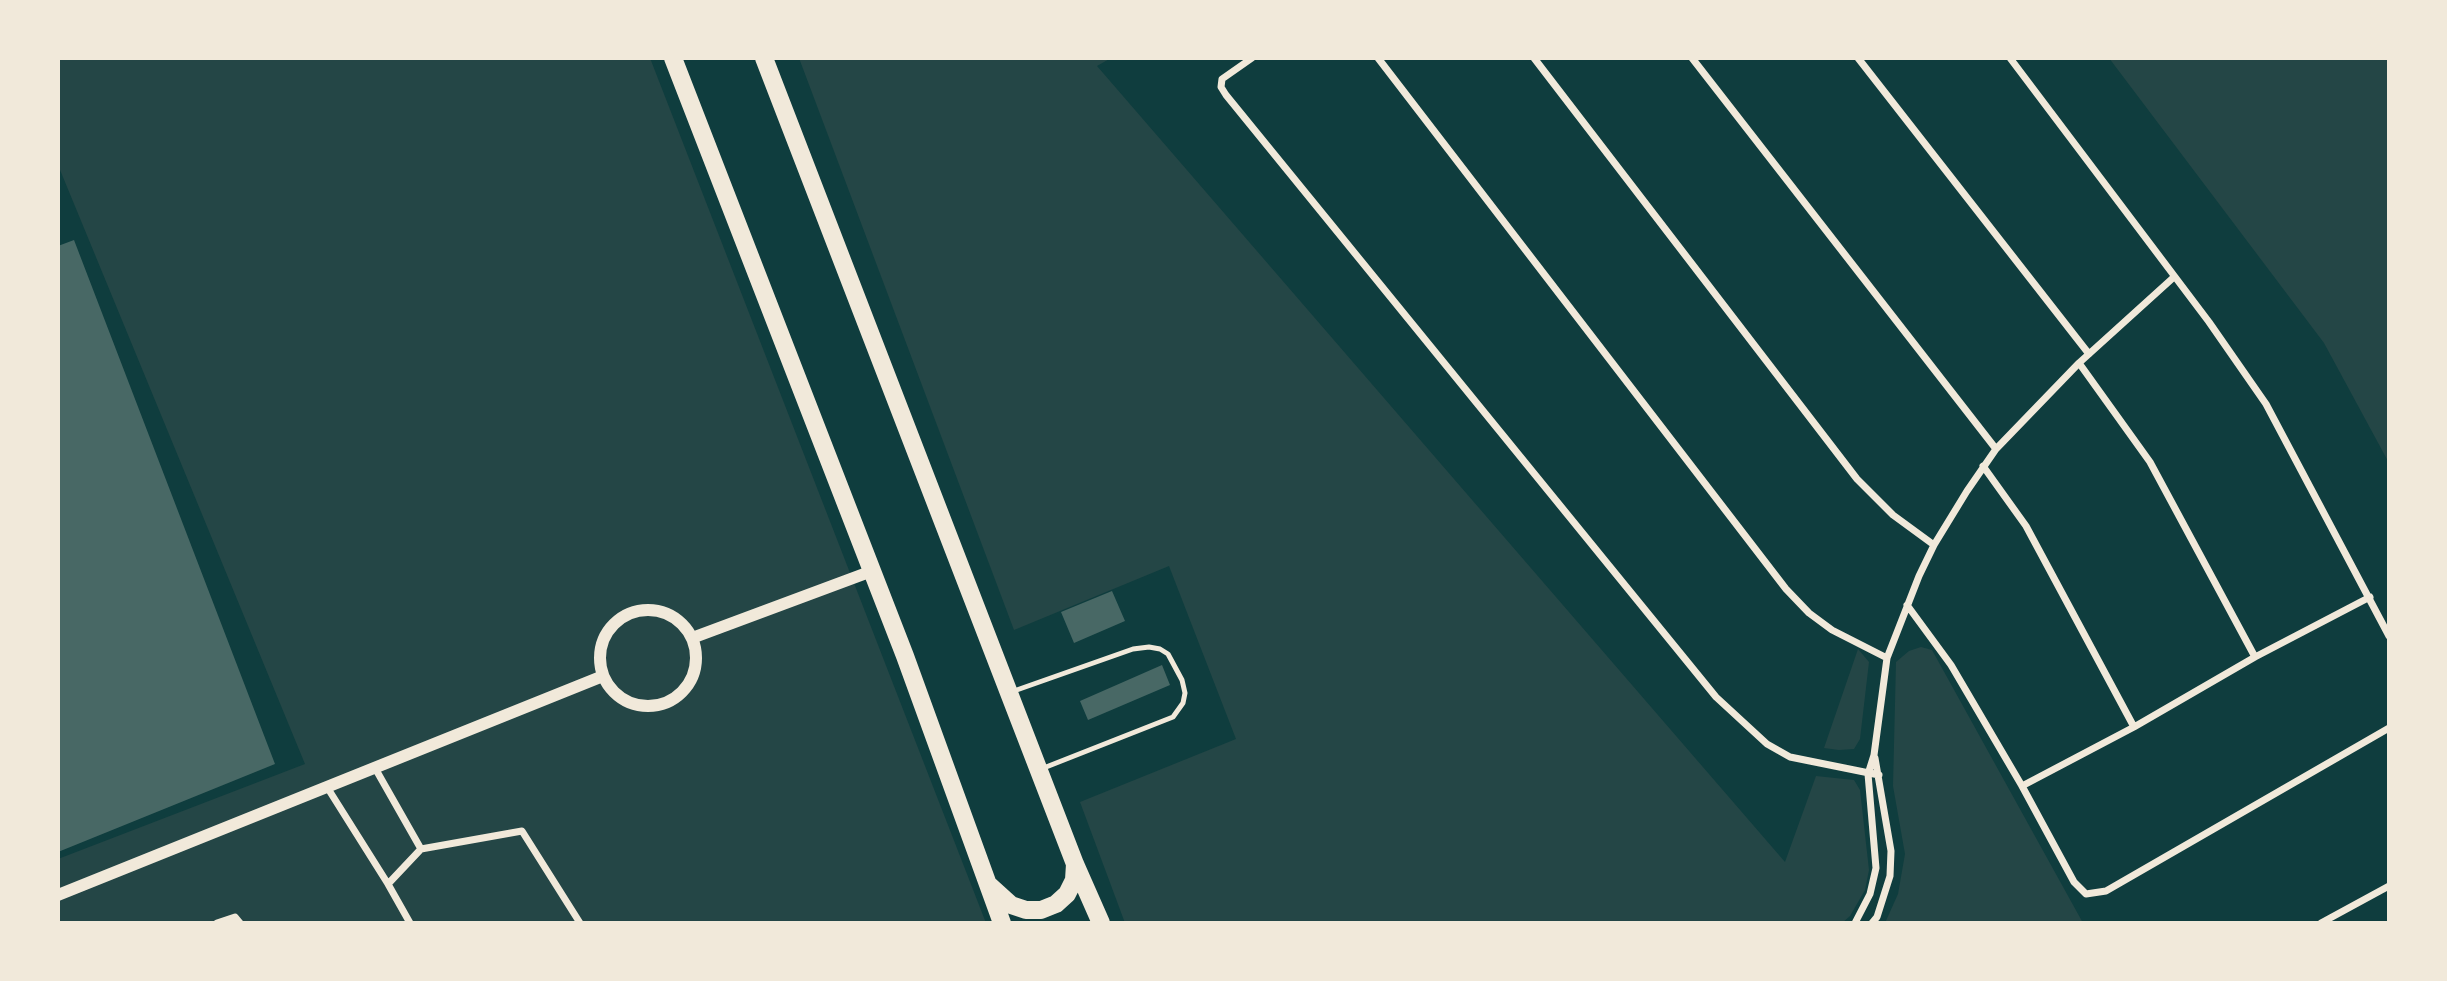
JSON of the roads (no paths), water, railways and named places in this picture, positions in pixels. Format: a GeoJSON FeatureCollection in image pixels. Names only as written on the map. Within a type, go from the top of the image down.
{"type":"FeatureCollection","features":[{"type":"Feature","properties":{"kind":"main road"},"geometry":{"type":"LineString","coordinates":[[673,58],[872,571],[1002,923]]}},
{"type":"Feature","properties":{"kind":"main road"},"geometry":{"type":"LineString","coordinates":[[764,58],[1038,770],[1101,923]]}},
{"type":"Feature","properties":{"kind":"main road"},"geometry":{"type":"LineString","coordinates":[[988,884],[1012,905],[1026,910],[1041,910],[1056,904],[1067,894],[1074,880],[1075,864]]}},
{"type":"Feature","properties":{"kind":"street"},"geometry":{"type":"LineString","coordinates":[[1252,58],[1226,73],[1221,87],[1226,95],[1716,697],[1767,744],[1790,757],[1879,775]]}},
{"type":"Feature","properties":{"kind":"street"},"geometry":{"type":"LineString","coordinates":[[1378,58],[1786,589],[1809,613],[1832,630],[1887,658]]}},
{"type":"Feature","properties":{"kind":"street"},"geometry":{"type":"LineString","coordinates":[[1534,58],[1857,479],[1893,516],[1934,545]]}},
{"type":"Feature","properties":{"kind":"street"},"geometry":{"type":"LineString","coordinates":[[1692,58],[1996,449]]}},
{"type":"Feature","properties":{"kind":"street"},"geometry":{"type":"LineString","coordinates":[[1858,58],[2089,354]]}},
{"type":"Feature","properties":{"kind":"street"},"geometry":{"type":"LineString","coordinates":[[2010,58],[2240,364],[2266,404],[2389,636]]}},
{"type":"Feature","properties":{"kind":"street"},"geometry":{"type":"LineString","coordinates":[[1855,923],[1870,894],[1876,868],[1868,774],[1874,755],[1887,658],[1934,545],[1996,449],[2079,363],[2174,277]]}},
{"type":"Feature","properties":{"kind":"street"},"geometry":{"type":"LineString","coordinates":[[2079,363],[2150,462],[2255,657]]}},
{"type":"Feature","properties":{"kind":"street"},"geometry":{"type":"LineString","coordinates":[[1983,466],[2026,526],[2134,727]]}},
{"type":"Feature","properties":{"kind":"street"},"geometry":{"type":"LineString","coordinates":[[692,638],[872,571]]}},
{"type":"Feature","properties":{"kind":"street"},"geometry":{"type":"LineString","coordinates":[[2022,786],[2134,727],[2255,657],[2370,597]]}},
{"type":"Feature","properties":{"kind":"street"},"geometry":{"type":"LineString","coordinates":[[1907,605],[1951,665],[2022,786],[2074,882],[2086,894],[2106,891],[2389,728]]}},
{"type":"Feature","properties":{"kind":"street"},"geometry":{"type":"LineString","coordinates":[[653,610],[669,615],[683,625],[692,638],[696,653],[695,669],[685,689],[667,703],[652,707],[622,699],[611,690],[603,676],[601,652],[609,629],[621,618],[636,611],[653,610]]}},
{"type":"Feature","properties":{"kind":"street"},"geometry":{"type":"LineString","coordinates":[[58,895],[603,676]]}},
{"type":"Feature","properties":{"kind":"street"},"geometry":{"type":"LineString","coordinates":[[1872,923],[1881,906],[1890,876],[1891,851],[1874,755]]}},
{"type":"Feature","properties":{"kind":"street"},"geometry":{"type":"LineString","coordinates":[[375,768],[421,849]]}},
{"type":"Feature","properties":{"kind":"street"},"geometry":{"type":"LineString","coordinates":[[327,787],[411,923]]}},
{"type":"Feature","properties":{"kind":"street"},"geometry":{"type":"LineString","coordinates":[[387,884],[421,849],[522,831],[580,923]]}},
{"type":"Feature","properties":{"kind":"street"},"geometry":{"type":"LineString","coordinates":[[2322,923],[2389,886]]}},
{"type":"Feature","properties":{"kind":"street"},"geometry":{"type":"LineString","coordinates":[[216,923],[235,916],[240,923]]}},
{"type":"Feature","properties":{"kind":"lane"},"geometry":{"type":"LineString","coordinates":[[1009,693],[1133,649],[1149,647],[1168,654],[1182,680],[1185,693],[1183,703],[1173,717],[1038,770]]}}]}
